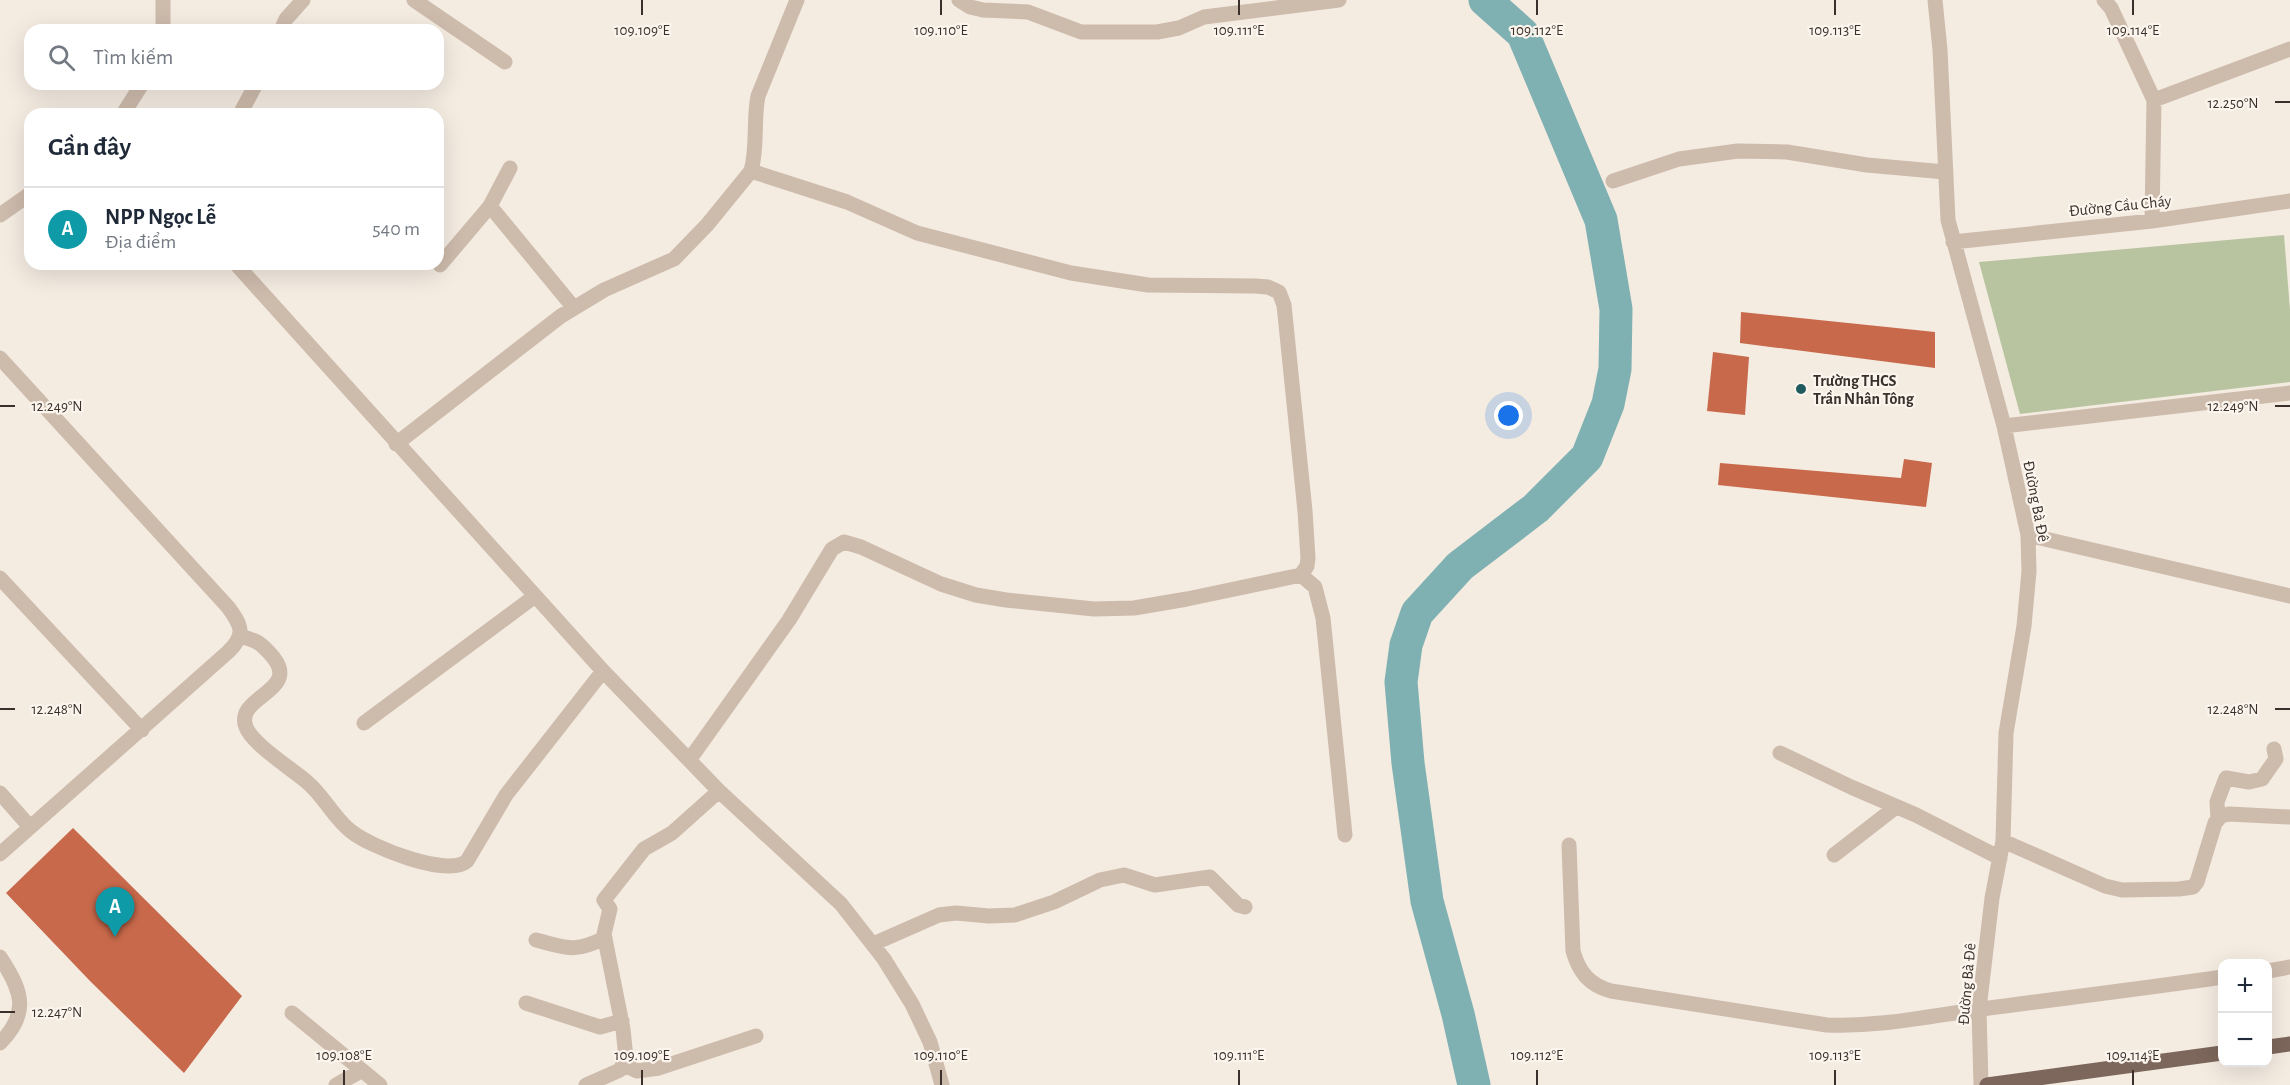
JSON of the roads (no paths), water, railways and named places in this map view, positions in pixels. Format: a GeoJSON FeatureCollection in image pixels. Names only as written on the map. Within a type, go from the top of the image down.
{"type":"FeatureCollection","features":[{"type":"Feature","properties":{"kind":"main road"},"geometry":{"type":"LineString","coordinates":[[2272,1046],[2290,1044]]}},
{"type":"Feature","properties":{"kind":"main road"},"geometry":{"type":"LineString","coordinates":[[1987,1085],[2218,1054]]}},
{"type":"Feature","properties":{"kind":"street"},"geometry":{"type":"LineString","coordinates":[[163,24],[164,0]]}},
{"type":"Feature","properties":{"kind":"street"},"geometry":{"type":"LineString","coordinates":[[284,24],[303,0]]}},
{"type":"Feature","properties":{"kind":"street"},"geometry":{"type":"LineString","coordinates":[[414,0],[505,62]]}},
{"type":"Feature","properties":{"kind":"street"},"geometry":{"type":"LineString","coordinates":[[396,444],[573,308],[604,290],[674,259],[707,225],[751,171],[756,149],[758,96],[797,0]]}},
{"type":"Feature","properties":{"kind":"street"},"geometry":{"type":"LineString","coordinates":[[960,0],[970,7],[983,10],[1028,12],[1081,32],[1157,32],[1179,28],[1204,17],[1339,0]]}},
{"type":"Feature","properties":{"kind":"street","name":"Đường Bà Đê"},"geometry":{"type":"LineString","coordinates":[[1935,0],[1940,50],[1948,220],[2004,426],[2028,536],[2029,571],[2024,626],[2006,733],[2002,841],[1992,898],[1979,1009],[1981,1085]]}},
{"type":"Feature","properties":{"kind":"street"},"geometry":{"type":"LineString","coordinates":[[2104,0],[2111,8],[2154,100],[2152,221]]}},
{"type":"Feature","properties":{"kind":"street"},"geometry":{"type":"LineString","coordinates":[[2154,100],[2290,49]]}},
{"type":"Feature","properties":{"kind":"street"},"geometry":{"type":"LineString","coordinates":[[127,108],[138,90]]}},
{"type":"Feature","properties":{"kind":"street"},"geometry":{"type":"LineString","coordinates":[[243,108],[253,90]]}},
{"type":"Feature","properties":{"kind":"street"},"geometry":{"type":"LineString","coordinates":[[1613,181],[1679,159],[1738,151],[1787,152],[1867,165],[1945,172]]}},
{"type":"Feature","properties":{"kind":"street"},"geometry":{"type":"LineString","coordinates":[[444,260],[490,206],[510,168]]}},
{"type":"Feature","properties":{"kind":"street"},"geometry":{"type":"LineString","coordinates":[[690,759],[789,620],[832,549],[844,542],[861,547],[941,584],[976,595],[1094,609],[1134,608],[1300,575],[1308,558],[1284,305],[1279,292],[1268,287],[1255,286],[1132,284],[1071,273],[917,233],[847,202],[751,171]]}},
{"type":"Feature","properties":{"kind":"street"},"geometry":{"type":"LineString","coordinates":[[0,214],[24,198]]}},
{"type":"Feature","properties":{"kind":"street","name":"Đường Cầu Cháy"},"geometry":{"type":"LineString","coordinates":[[1953,242],[2152,221],[2290,201]]}},
{"type":"Feature","properties":{"kind":"street"},"geometry":{"type":"LineString","coordinates":[[490,206],[573,308]]}},
{"type":"Feature","properties":{"kind":"street"},"geometry":{"type":"LineString","coordinates":[[241,270],[603,671],[719,791],[841,904],[873,944],[912,1004],[930,1042],[942,1085]]}},
{"type":"Feature","properties":{"kind":"street"},"geometry":{"type":"LineString","coordinates":[[0,358],[228,607],[238,620],[240,636],[233,647],[0,854]]}},
{"type":"Feature","properties":{"kind":"street"},"geometry":{"type":"LineString","coordinates":[[2004,426],[2290,393]]}},
{"type":"Feature","properties":{"kind":"street"},"geometry":{"type":"LineString","coordinates":[[2028,536],[2290,596]]}},
{"type":"Feature","properties":{"kind":"street"},"geometry":{"type":"LineString","coordinates":[[1300,575],[1315,587],[1323,618],[1345,835]]}},
{"type":"Feature","properties":{"kind":"street"},"geometry":{"type":"LineString","coordinates":[[0,578],[142,729]]}},
{"type":"Feature","properties":{"kind":"street"},"geometry":{"type":"LineString","coordinates":[[364,723],[535,596]]}},
{"type":"Feature","properties":{"kind":"street"},"geometry":{"type":"LineString","coordinates":[[240,636],[260,642],[279,664],[281,672],[277,682],[248,709],[244,716],[247,730],[268,752],[316,790],[352,832],[375,846],[439,866],[456,867],[467,861],[506,795],[603,671]]}},
{"type":"Feature","properties":{"kind":"street"},"geometry":{"type":"LineString","coordinates":[[2002,841],[2114,888],[2130,891],[2179,889],[2193,886],[2197,882],[2218,819],[2217,802],[2226,778],[2249,782],[2262,779],[2276,759],[2274,749]]}},
{"type":"Feature","properties":{"kind":"street"},"geometry":{"type":"LineString","coordinates":[[1780,753],[2000,858]]}},
{"type":"Feature","properties":{"kind":"street"},"geometry":{"type":"LineString","coordinates":[[586,1085],[620,1070],[626,1058],[622,1021],[604,934],[610,909],[604,900],[624,871],[644,849],[672,833],[719,791]]}},
{"type":"Feature","properties":{"kind":"street"},"geometry":{"type":"LineString","coordinates":[[0,793],[30,826]]}},
{"type":"Feature","properties":{"kind":"street"},"geometry":{"type":"LineString","coordinates":[[1834,855],[1896,807]]}},
{"type":"Feature","properties":{"kind":"street"},"geometry":{"type":"LineString","coordinates":[[2218,819],[2229,814],[2290,817]]}},
{"type":"Feature","properties":{"kind":"street"},"geometry":{"type":"LineString","coordinates":[[1569,845],[1573,951],[1580,971],[1599,988],[1827,1025],[1859,1026],[1890,1024],[1979,1009],[2218,978]]}},
{"type":"Feature","properties":{"kind":"street"},"geometry":{"type":"LineString","coordinates":[[873,944],[939,915],[956,913],[989,916],[1016,915],[1054,902],[1100,880],[1124,875],[1155,885],[1210,878],[1238,905],[1245,907]]}},
{"type":"Feature","properties":{"kind":"street"},"geometry":{"type":"LineString","coordinates":[[536,940],[573,949],[584,948],[605,938]]}},
{"type":"Feature","properties":{"kind":"street"},"geometry":{"type":"LineString","coordinates":[[0,957],[15,980],[20,999],[16,1020],[8,1035],[0,1043]]}},
{"type":"Feature","properties":{"kind":"street"},"geometry":{"type":"LineString","coordinates":[[2272,970],[2290,968]]}},
{"type":"Feature","properties":{"kind":"street"},"geometry":{"type":"LineString","coordinates":[[526,1003],[600,1027],[622,1021]]}},
{"type":"Feature","properties":{"kind":"street"},"geometry":{"type":"LineString","coordinates":[[292,1013],[380,1085]]}},
{"type":"Feature","properties":{"kind":"street"},"geometry":{"type":"LineString","coordinates":[[623,1064],[637,1071],[659,1068],[756,1036]]}},
{"type":"Feature","properties":{"kind":"street"},"geometry":{"type":"LineString","coordinates":[[336,1085],[361,1071]]}},
{"type":"Feature","properties":{"kind":"waterway"},"geometry":{"type":"LineString","coordinates":[[1474,1085],[1458,1014],[1427,901],[1408,763],[1401,682],[1406,645],[1417,613],[1460,566],[1536,508],[1587,457],[1608,404],[1615,369],[1616,309],[1601,220],[1523,34],[1485,0]]}},
{"type":"Feature","properties":{"kind":"place","name":"Trường THCS Trần Nhân Tông"},"geometry":{"type":"Point","coordinates":[1801,389]}},
{"type":"Feature","properties":{"kind":"place","name":"NPP Ngọc Lễ"},"geometry":{"type":"Point","coordinates":[115,937]}}]}
